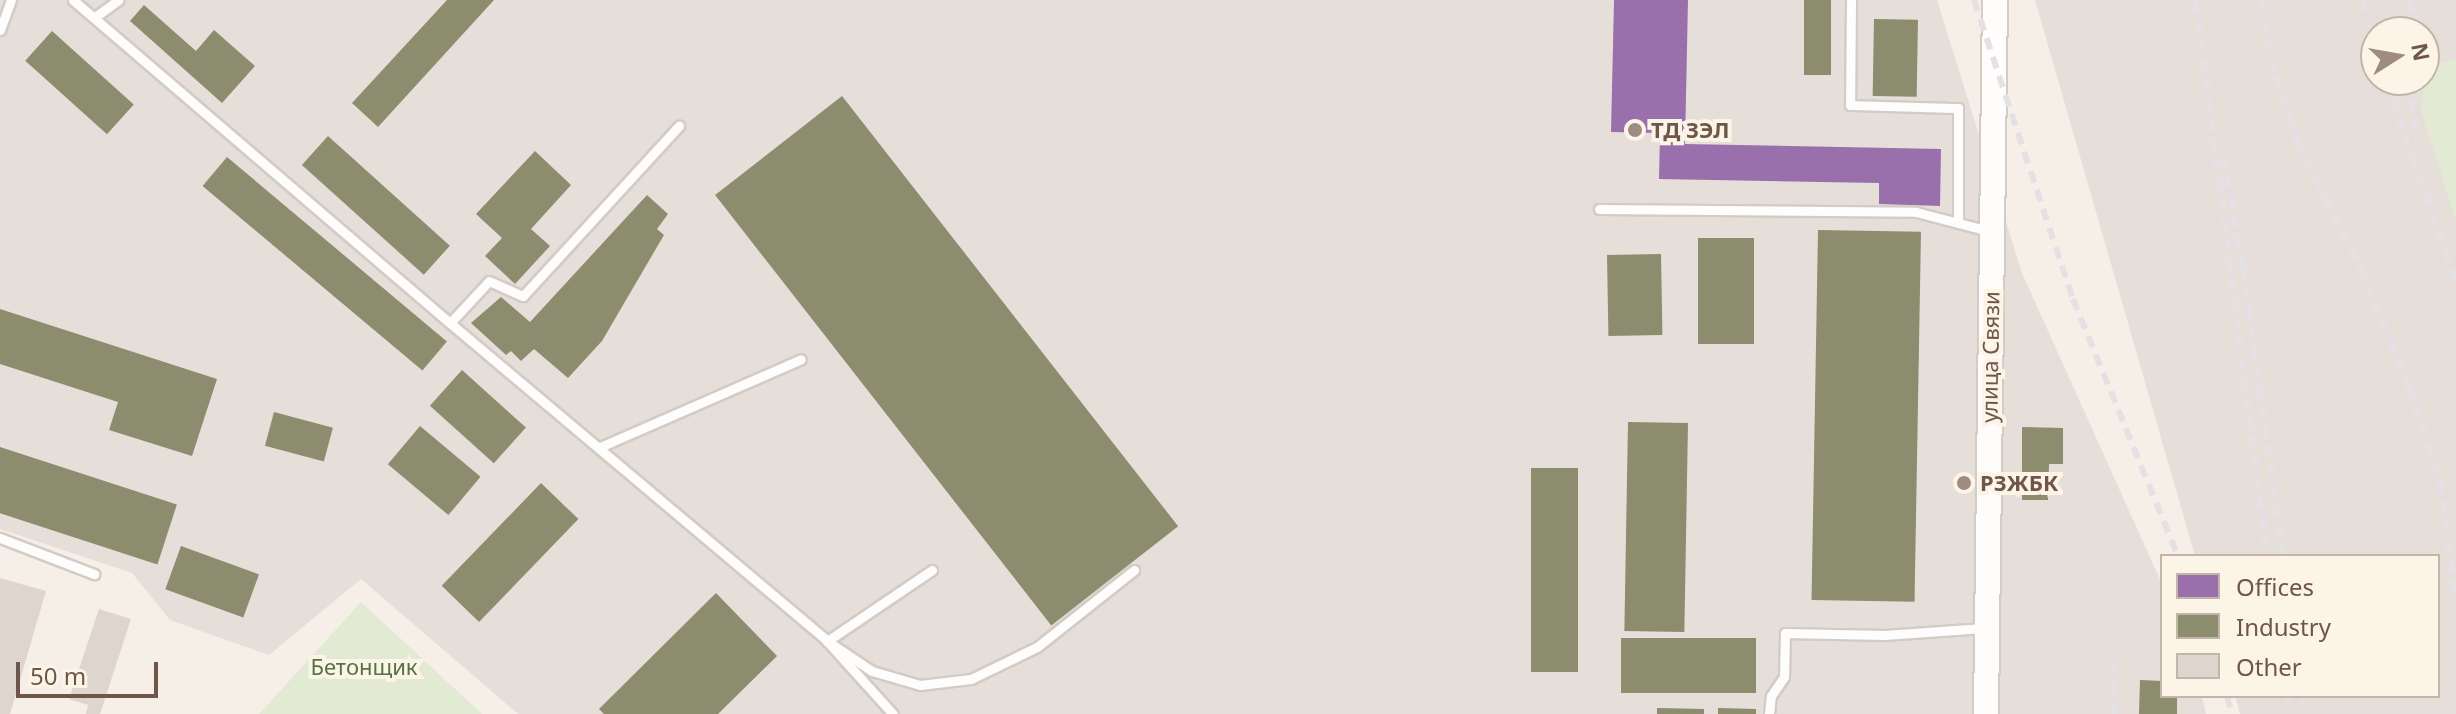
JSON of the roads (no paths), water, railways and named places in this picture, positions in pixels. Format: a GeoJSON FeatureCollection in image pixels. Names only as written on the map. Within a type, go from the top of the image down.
{"type":"FeatureCollection","features":[{"type":"Feature","properties":{"kind":"street","name":"улица Связи"},"geometry":{"type":"LineString","coordinates":[[1986,714],[1995,0]]}},
{"type":"Feature","properties":{"kind":"lane"},"geometry":{"type":"LineString","coordinates":[[0,30],[11,0]]}},
{"type":"Feature","properties":{"kind":"lane"},"geometry":{"type":"LineString","coordinates":[[73,0],[827,641],[872,671],[920,685],[971,679],[1037,647],[1134,570]]}},
{"type":"Feature","properties":{"kind":"lane"},"geometry":{"type":"LineString","coordinates":[[95,17],[118,0]]}},
{"type":"Feature","properties":{"kind":"lane"},"geometry":{"type":"LineString","coordinates":[[1851,0],[1850,105],[1958,108],[1958,221]]}},
{"type":"Feature","properties":{"kind":"lane"},"geometry":{"type":"LineString","coordinates":[[450,323],[489,281],[523,296],[679,126]]}},
{"type":"Feature","properties":{"kind":"lane"},"geometry":{"type":"LineString","coordinates":[[1599,209],[1916,212],[1992,232]]}},
{"type":"Feature","properties":{"kind":"lane"},"geometry":{"type":"LineString","coordinates":[[600,447],[801,359]]}},
{"type":"Feature","properties":{"kind":"lane"},"geometry":{"type":"LineString","coordinates":[[0,538],[94,574]]}},
{"type":"Feature","properties":{"kind":"lane"},"geometry":{"type":"LineString","coordinates":[[827,641],[932,570]]}},
{"type":"Feature","properties":{"kind":"lane"},"geometry":{"type":"LineString","coordinates":[[1769,714],[1771,696],[1784,677],[1785,633],[1884,635],[1987,627]]}},
{"type":"Feature","properties":{"kind":"lane"},"geometry":{"type":"LineString","coordinates":[[827,641],[893,714]]}},
{"type":"Feature","properties":{"kind":"railway"},"geometry":{"type":"LineString","coordinates":[[1974,0],[2073,299],[2177,554]]}},
{"type":"Feature","properties":{"kind":"railway"},"geometry":{"type":"LineString","coordinates":[[2196,0],[2267,554]]}},
{"type":"Feature","properties":{"kind":"railway"},"geometry":{"type":"LineString","coordinates":[[2261,0],[2275,76],[2298,142],[2359,266],[2409,387],[2440,481],[2456,602]]}},
{"type":"Feature","properties":{"kind":"railway"},"geometry":{"type":"LineString","coordinates":[[2362,0],[2367,16]]}},
{"type":"Feature","properties":{"kind":"railway"},"geometry":{"type":"LineString","coordinates":[[2410,16],[2411,0]]}},
{"type":"Feature","properties":{"kind":"railway"},"geometry":{"type":"LineString","coordinates":[[2392,96],[2456,281]]}},
{"type":"Feature","properties":{"kind":"railway"},"geometry":{"type":"LineString","coordinates":[[2411,96],[2418,143]]}},
{"type":"Feature","properties":{"kind":"railway"},"geometry":{"type":"LineString","coordinates":[[2224,156],[2243,267],[2283,554]]}},
{"type":"Feature","properties":{"kind":"railway"},"geometry":{"type":"LineString","coordinates":[[2114,714],[2115,658]]}},
{"type":"Feature","properties":{"kind":"railway"},"geometry":{"type":"LineString","coordinates":[[2228,698],[2232,714]]}},
{"type":"Feature","properties":{"kind":"railway"},"geometry":{"type":"LineString","coordinates":[[2287,698],[2290,714]]}},
{"type":"Feature","properties":{"kind":"railway"},"geometry":{"type":"LineString","coordinates":[[2302,698],[2304,714]]}},
{"type":"Feature","properties":{"kind":"place","name":"ТД ЗЭЛ"},"geometry":{"type":"Point","coordinates":[1635,130]}},
{"type":"Feature","properties":{"kind":"place","name":"РЗЖБК"},"geometry":{"type":"Point","coordinates":[1964,483]}},
{"type":"Feature","properties":{"kind":"park label","name":"Бетонщик"},"geometry":{"type":"Point","coordinates":[364,667]}}]}
